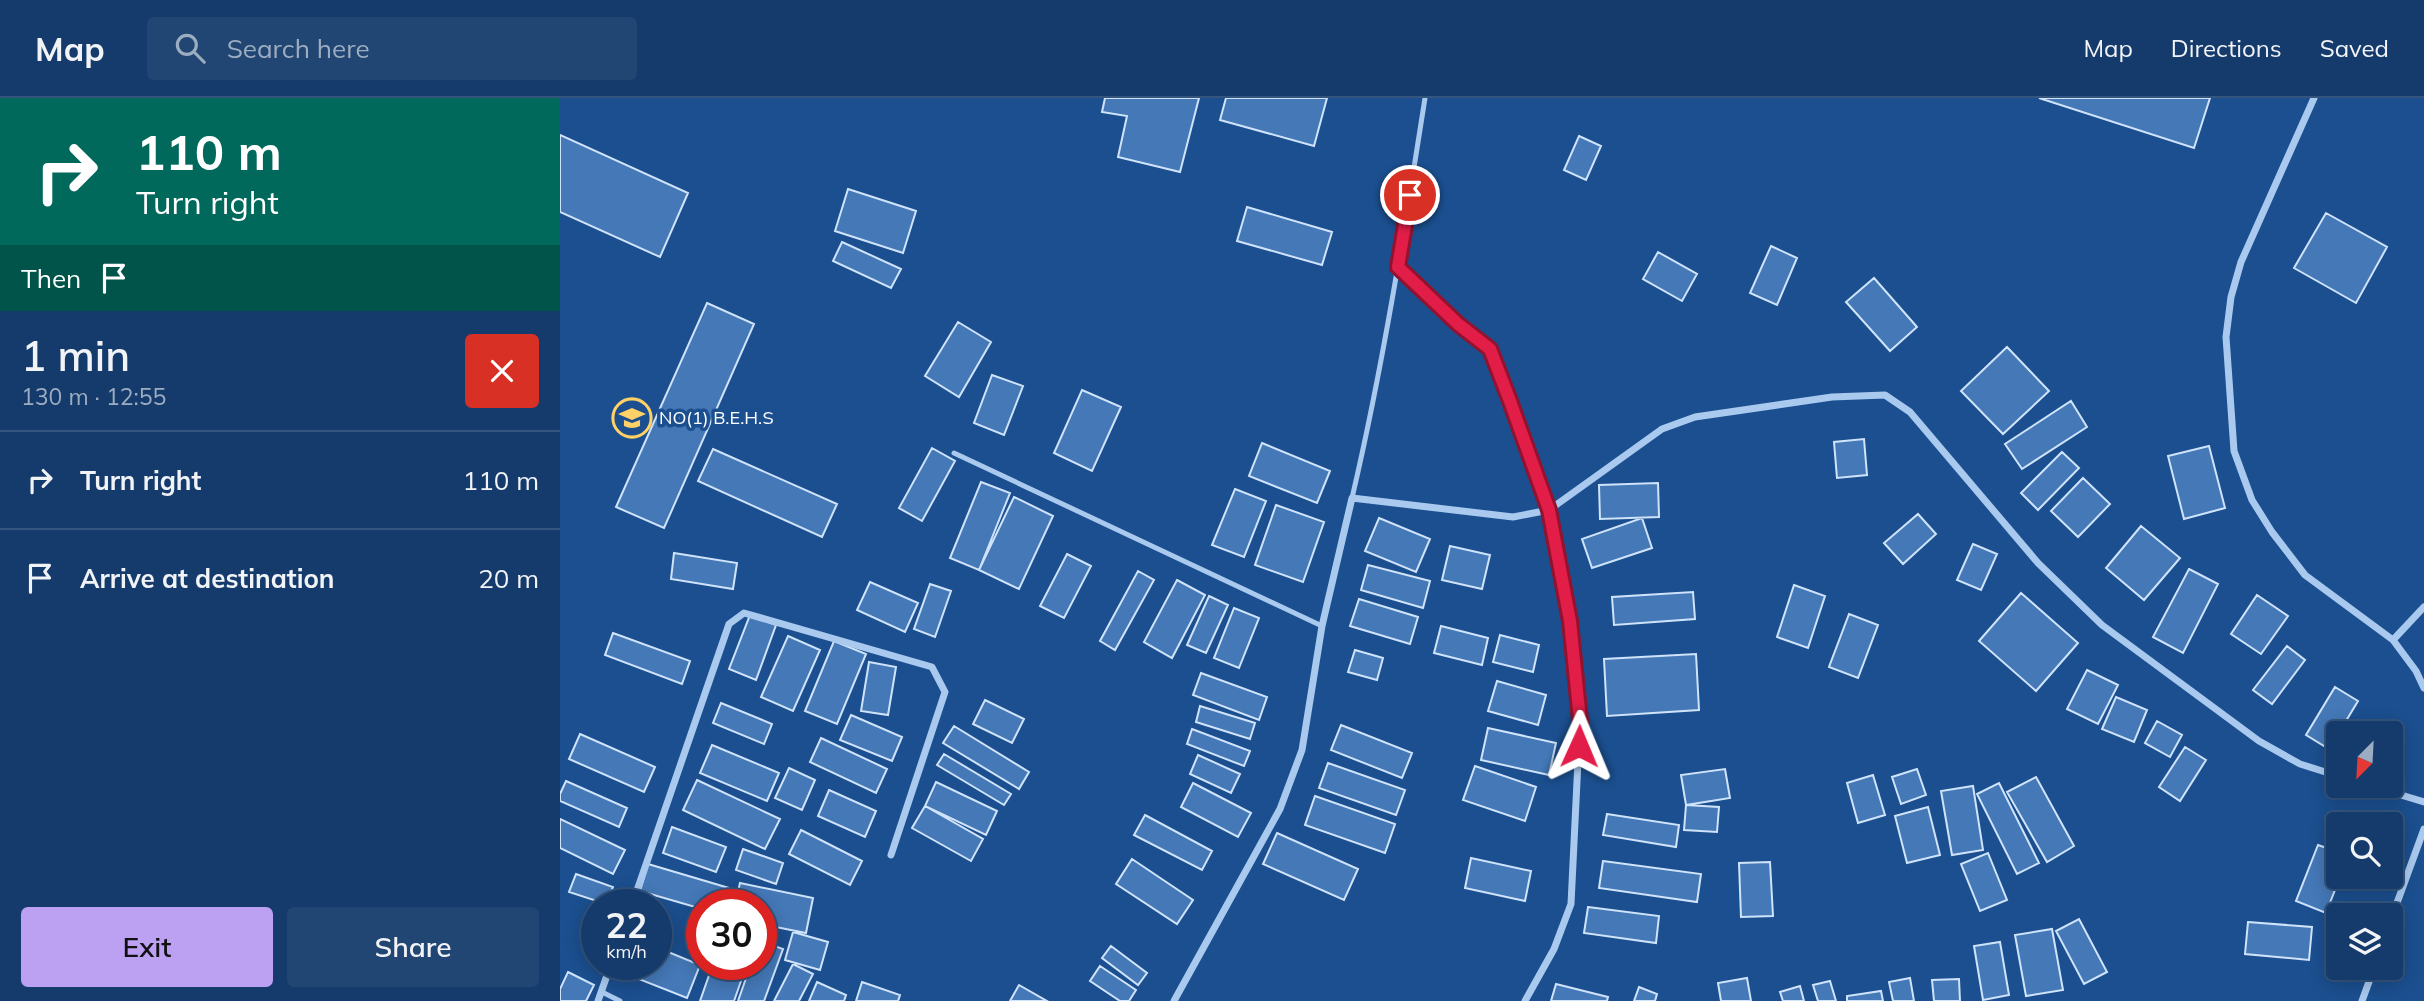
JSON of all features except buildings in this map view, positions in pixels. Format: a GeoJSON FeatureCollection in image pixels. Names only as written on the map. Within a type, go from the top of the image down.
{"type":"FeatureCollection","features":[{"type":"Feature","properties":{"kind":"street"},"geometry":{"type":"LineString","coordinates":[[2314,98],[2250,240],[2231,297],[2226,337],[2234,451],[2252,500],[2272,533],[2305,575],[2393,640],[2416,671],[2424,688]]}},
{"type":"Feature","properties":{"kind":"street"},"geometry":{"type":"LineString","coordinates":[[1174,1001],[1280,809],[1303,750],[1322,626],[1352,498],[1513,517],[1549,510],[1662,429],[1695,417],[1832,397],[1885,395],[1910,412],[2038,563],[2102,625],[2259,741],[2300,764],[2326,772]]}},
{"type":"Feature","properties":{"kind":"street"},"geometry":{"type":"LineString","coordinates":[[1525,1001],[1554,948],[1570,904],[1580,720],[1570,621],[1549,510]]}},
{"type":"Feature","properties":{"kind":"street"},"geometry":{"type":"LineString","coordinates":[[2393,640],[2424,607]]}},
{"type":"Feature","properties":{"kind":"street"},"geometry":{"type":"LineString","coordinates":[[638,889],[729,624],[744,612],[932,667],[944,692],[891,855]]}},
{"type":"Feature","properties":{"kind":"street"},"geometry":{"type":"LineString","coordinates":[[2403,796],[2424,802]]}},
{"type":"Feature","properties":{"kind":"street"},"geometry":{"type":"LineString","coordinates":[[2397,903],[2424,830]]}},
{"type":"Feature","properties":{"kind":"street"},"geometry":{"type":"LineString","coordinates":[[598,1001],[606,980]]}},
{"type":"Feature","properties":{"kind":"street"},"geometry":{"type":"LineString","coordinates":[[2362,1001],[2370,980]]}},
{"type":"Feature","properties":{"kind":"lane"},"geometry":{"type":"LineString","coordinates":[[1352,498],[1371,415],[1425,98]]}},
{"type":"Feature","properties":{"kind":"lane"},"geometry":{"type":"LineString","coordinates":[[1398,267],[1458,324],[1490,349],[1549,510]]}},
{"type":"Feature","properties":{"kind":"lane"},"geometry":{"type":"LineString","coordinates":[[954,453],[1322,626]]}},
{"type":"Feature","properties":{"kind":"lane"},"geometry":{"type":"LineString","coordinates":[[602,992],[620,1001]]}},
{"type":"Feature","properties":{"kind":"place","name":"NO(1) B.E.H.S"},"geometry":{"type":"Point","coordinates":[632,418]}},
{"type":"Feature","properties":{"kind":"route"},"geometry":{"type":"LineString","coordinates":[[1410,195],[1398,267],[1458,324],[1490,349],[1549,510],[1570,621],[1580,720],[1579,746]]}}]}
